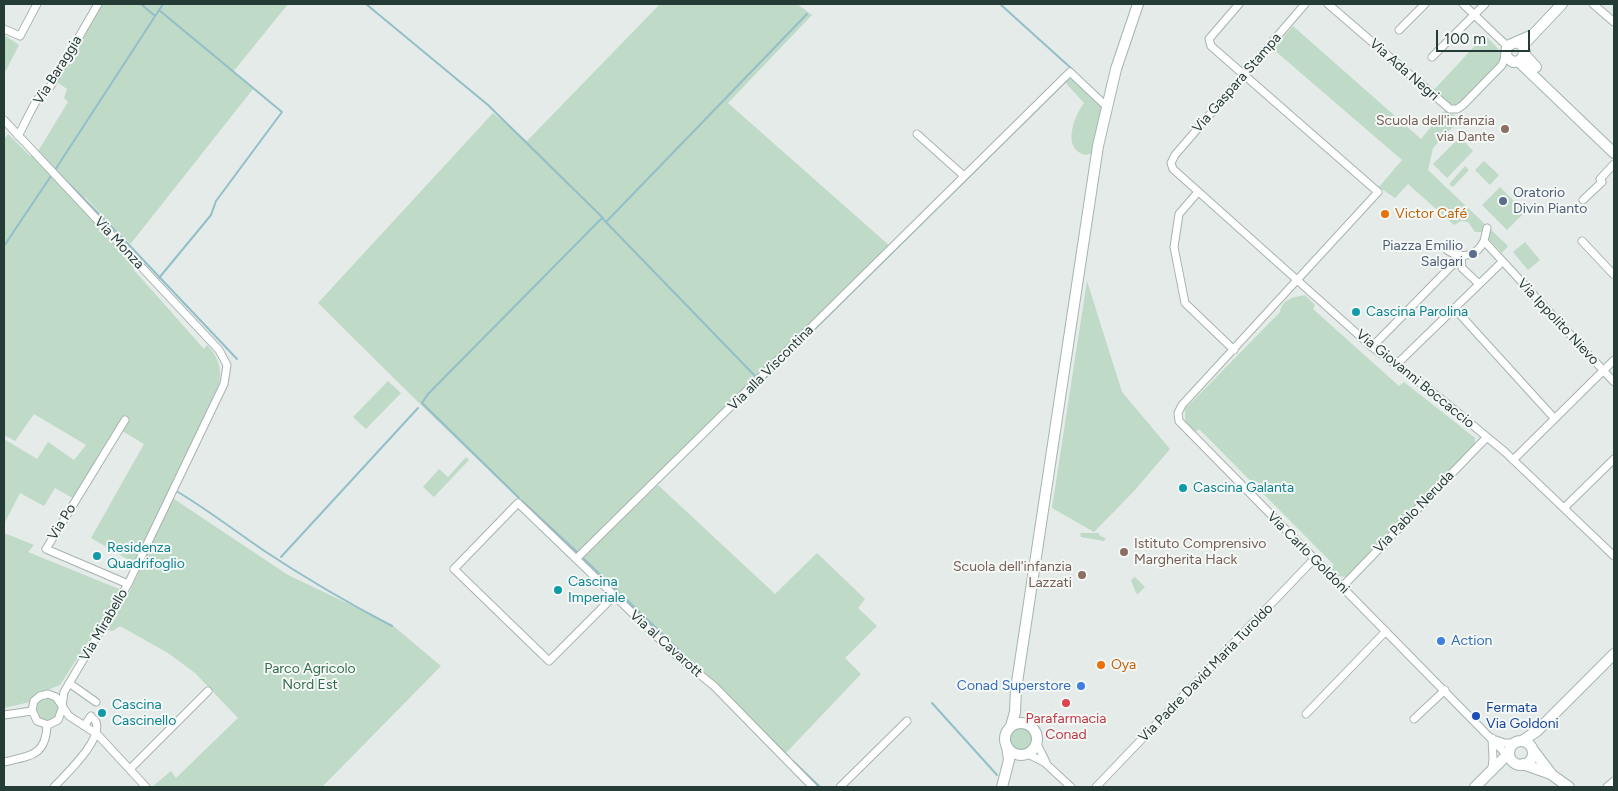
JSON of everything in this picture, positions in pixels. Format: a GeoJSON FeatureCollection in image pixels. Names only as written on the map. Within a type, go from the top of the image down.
{"type":"FeatureCollection","features":[{"type":"Feature","properties":{"kind":"main road"},"geometry":{"type":"LineString","coordinates":[[1003,787],[1009,757],[1005,734],[1011,726],[1015,712],[1016,689],[1098,146],[1118,62],[1138,4]]}},
{"type":"Feature","properties":{"kind":"main road"},"geometry":{"type":"LineString","coordinates":[[1513,53],[1562,4]]}},
{"type":"Feature","properties":{"kind":"main road"},"geometry":{"type":"LineString","coordinates":[[1513,53],[1614,146]]}},
{"type":"Feature","properties":{"kind":"main road"},"geometry":{"type":"LineString","coordinates":[[1513,53],[1614,153]]}},
{"type":"Feature","properties":{"kind":"main road"},"geometry":{"type":"LineString","coordinates":[[1477,785],[1491,770],[1515,754],[1614,654]]}},
{"type":"Feature","properties":{"kind":"main road"},"geometry":{"type":"LineString","coordinates":[[1003,787],[1015,764],[1037,744],[1037,734],[1022,713],[1016,689]]}},
{"type":"Feature","properties":{"kind":"main road"},"geometry":{"type":"LineString","coordinates":[[1011,726],[1021,722],[1029,725]]}},
{"type":"Feature","properties":{"kind":"main road"},"geometry":{"type":"LineString","coordinates":[[1477,785],[1529,743],[1552,775]]}},
{"type":"Feature","properties":{"kind":"main road"},"geometry":{"type":"LineString","coordinates":[[1007,746],[1015,754],[1026,754]]}},
{"type":"Feature","properties":{"kind":"main road"},"geometry":{"type":"LineString","coordinates":[[1515,754],[1530,761],[1533,750]]}},
{"type":"Feature","properties":{"kind":"main road"},"geometry":{"type":"LineString","coordinates":[[1515,754],[1569,787]]}},
{"type":"Feature","properties":{"kind":"street"},"geometry":{"type":"LineString","coordinates":[[4,28],[20,36],[36,4]]}},
{"type":"Feature","properties":{"kind":"street","name":"Via Baraggia"},"geometry":{"type":"LineString","coordinates":[[18,136],[34,105],[44,89],[50,87],[98,4]]}},
{"type":"Feature","properties":{"kind":"street"},"geometry":{"type":"LineString","coordinates":[[1239,4],[1208,41],[1243,75]]}},
{"type":"Feature","properties":{"kind":"street","name":"Via Gaspara Stampa"},"geometry":{"type":"LineString","coordinates":[[1171,163],[1180,148],[1305,4]]}},
{"type":"Feature","properties":{"kind":"street","name":"Via Ada Negri"},"geometry":{"type":"LineString","coordinates":[[1328,4],[1450,109],[1457,109],[1464,105],[1513,53]]}},
{"type":"Feature","properties":{"kind":"street"},"geometry":{"type":"LineString","coordinates":[[1399,30],[1425,4]]}},
{"type":"Feature","properties":{"kind":"street"},"geometry":{"type":"LineString","coordinates":[[1463,4],[1476,13]]}},
{"type":"Feature","properties":{"kind":"street"},"geometry":{"type":"LineString","coordinates":[[1470,4],[1513,53]]}},
{"type":"Feature","properties":{"kind":"street"},"geometry":{"type":"LineString","coordinates":[[1432,57],[1485,4]]}},
{"type":"Feature","properties":{"kind":"street"},"geometry":{"type":"LineString","coordinates":[[1593,4],[1614,22]]}},
{"type":"Feature","properties":{"kind":"street","name":"Via alla Viscontina"},"geometry":{"type":"LineString","coordinates":[[576,560],[1070,72],[1106,106]]}},
{"type":"Feature","properties":{"kind":"street","name":"Via Carlo Goldoni"},"geometry":{"type":"LineString","coordinates":[[1243,75],[1378,192],[1180,409],[1179,421],[1386,632],[1492,737],[1515,754]]}},
{"type":"Feature","properties":{"kind":"street","name":"Via Monza"},"geometry":{"type":"LineString","coordinates":[[4,120],[219,350],[227,370]]}},
{"type":"Feature","properties":{"kind":"street"},"geometry":{"type":"LineString","coordinates":[[917,134],[964,176]]}},
{"type":"Feature","properties":{"kind":"street","name":"Via Giovanni Boccaccio"},"geometry":{"type":"LineString","coordinates":[[1171,163],[1176,172],[1372,347],[1440,398],[1487,437],[1614,555]]}},
{"type":"Feature","properties":{"kind":"street"},"geometry":{"type":"LineString","coordinates":[[1583,200],[1602,182],[1600,179],[1614,164]]}},
{"type":"Feature","properties":{"kind":"street"},"geometry":{"type":"LineString","coordinates":[[1198,192],[1179,214],[1174,247],[1185,303],[1234,350]]}},
{"type":"Feature","properties":{"kind":"street"},"geometry":{"type":"LineString","coordinates":[[1372,347],[1461,256],[1475,252],[1484,241],[1487,228]]}},
{"type":"Feature","properties":{"kind":"street"},"geometry":{"type":"LineString","coordinates":[[1396,365],[1502,262],[1484,241]]}},
{"type":"Feature","properties":{"kind":"street"},"geometry":{"type":"LineString","coordinates":[[1582,241],[1614,275]]}},
{"type":"Feature","properties":{"kind":"street"},"geometry":{"type":"LineString","coordinates":[[1447,250],[1461,256]]}},
{"type":"Feature","properties":{"kind":"street"},"geometry":{"type":"LineString","coordinates":[[1461,256],[1462,268],[1479,284]]}},
{"type":"Feature","properties":{"kind":"street","name":"Via Ippolito Nievo"},"geometry":{"type":"LineString","coordinates":[[1502,262],[1614,382]]}},
{"type":"Feature","properties":{"kind":"street"},"geometry":{"type":"LineString","coordinates":[[1454,308],[1554,418]]}},
{"type":"Feature","properties":{"kind":"street"},"geometry":{"type":"LineString","coordinates":[[1513,460],[1614,360]]}},
{"type":"Feature","properties":{"kind":"street","name":"Via Mirabello"},"geometry":{"type":"LineString","coordinates":[[62,707],[64,694],[69,684],[138,564],[216,401],[227,370]]}},
{"type":"Feature","properties":{"kind":"street","name":"Via Po"},"geometry":{"type":"LineString","coordinates":[[125,420],[46,549],[128,584]]}},
{"type":"Feature","properties":{"kind":"street","name":"Via Pablo Neruda"},"geometry":{"type":"LineString","coordinates":[[1342,587],[1487,437]]}},
{"type":"Feature","properties":{"kind":"street"},"geometry":{"type":"LineString","coordinates":[[1564,508],[1614,459]]}},
{"type":"Feature","properties":{"kind":"street","name":"Via al Cavarott"},"geometry":{"type":"LineString","coordinates":[[614,596],[549,661],[454,569],[518,503],[677,656],[714,686],[813,787]]}},
{"type":"Feature","properties":{"kind":"street","name":"Via Padre David Maria Turoldo"},"geometry":{"type":"LineString","coordinates":[[1096,787],[1314,559]]}},
{"type":"Feature","properties":{"kind":"street"},"geometry":{"type":"LineString","coordinates":[[1306,714],[1386,632]]}},
{"type":"Feature","properties":{"kind":"street"},"geometry":{"type":"LineString","coordinates":[[74,720],[57,721],[46,725],[36,720],[32,711],[36,699],[61,690],[69,684],[96,702]]}},
{"type":"Feature","properties":{"kind":"street"},"geometry":{"type":"LineString","coordinates":[[1414,720],[1445,690]]}},
{"type":"Feature","properties":{"kind":"street"},"geometry":{"type":"LineString","coordinates":[[130,769],[208,691]]}},
{"type":"Feature","properties":{"kind":"street"},"geometry":{"type":"LineString","coordinates":[[50,694],[57,698],[62,707],[74,720],[97,734],[146,787]]}},
{"type":"Feature","properties":{"kind":"street"},"geometry":{"type":"LineString","coordinates":[[57,721],[62,707]]}},
{"type":"Feature","properties":{"kind":"street"},"geometry":{"type":"LineString","coordinates":[[4,715],[32,711]]}},
{"type":"Feature","properties":{"kind":"street"},"geometry":{"type":"LineString","coordinates":[[54,787],[97,734],[98,728],[93,718],[84,726]]}},
{"type":"Feature","properties":{"kind":"street"},"geometry":{"type":"LineString","coordinates":[[840,787],[907,721]]}},
{"type":"Feature","properties":{"kind":"street"},"geometry":{"type":"LineString","coordinates":[[4,762],[29,756],[39,750],[46,741],[46,725]]}},
{"type":"Feature","properties":{"kind":"street"},"geometry":{"type":"LineString","coordinates":[[1491,770],[1493,761],[1492,737]]}},
{"type":"Feature","properties":{"kind":"street","name":"Via Carlo Goldoni"},"geometry":{"type":"LineString","coordinates":[[1492,737],[1515,754]]}},
{"type":"Feature","properties":{"kind":"street"},"geometry":{"type":"LineString","coordinates":[[1037,744],[1041,756],[1071,787]]}},
{"type":"Feature","properties":{"kind":"street"},"geometry":{"type":"LineString","coordinates":[[1026,754],[1051,768]]}},
{"type":"Feature","properties":{"kind":"street"},"geometry":{"type":"LineString","coordinates":[[1608,787],[1614,781]]}},
{"type":"Feature","properties":{"kind":"green space","name":"Parco Agricolo Nord Est"},"geometry":{"type":"Polygon","coordinates":[[[102,4],[288,4],[233,72],[253,89],[130,244],[85,197],[82,200],[136,263],[133,269],[204,349],[207,345],[214,353],[218,363],[220,373],[219,384],[168,495],[288,575],[391,624],[441,666],[322,787],[152,787],[171,771],[176,778],[238,718],[195,673],[168,653],[120,626],[113,631],[96,629],[60,685],[38,694],[30,702],[4,708],[4,533],[34,545],[28,552],[129,593],[141,567],[91,538],[144,444],[119,429],[76,500],[55,488],[44,506],[20,493],[4,524],[4,439],[37,459],[48,442],[74,460],[86,445],[34,414],[15,441],[4,435],[4,140],[8,134],[30,156],[37,153],[68,102],[64,98],[67,89],[57,82],[102,4]]]}},
{"type":"Feature","properties":{"kind":"green space"},"geometry":{"type":"Polygon","coordinates":[[[660,4],[797,4],[812,15],[728,103],[891,247],[577,555],[318,303],[493,113],[527,141],[660,4]]]}},
{"type":"Feature","properties":{"kind":"green space"},"geometry":{"type":"Polygon","coordinates":[[[1293,26],[1421,139],[1445,110],[1460,119],[1433,148],[1428,170],[1508,246],[1502,253],[1482,232],[1475,232],[1468,222],[1461,221],[1454,225],[1408,184],[1395,198],[1379,187],[1402,160],[1273,49],[1293,26]]]}},
{"type":"Feature","properties":{"kind":"green space"},"geometry":{"type":"Polygon","coordinates":[[[4,35],[19,45],[4,74],[4,35]]]}},
{"type":"Feature","properties":{"kind":"green space"},"geometry":{"type":"Polygon","coordinates":[[[1485,35],[1502,53],[1500,60],[1490,75],[1467,98],[1453,107],[1432,92],[1485,35]]]}},
{"type":"Feature","properties":{"kind":"green space"},"geometry":{"type":"Polygon","coordinates":[[[1071,74],[1102,105],[1093,153],[1086,155],[1078,152],[1072,140],[1074,124],[1084,103],[1064,81],[1071,74]]]}},
{"type":"Feature","properties":{"kind":"green space"},"geometry":{"type":"Polygon","coordinates":[[[1460,137],[1473,151],[1447,178],[1433,164],[1460,137]]]}},
{"type":"Feature","properties":{"kind":"green space"},"geometry":{"type":"Polygon","coordinates":[[[1484,161],[1499,175],[1490,185],[1475,170],[1484,161]]]}},
{"type":"Feature","properties":{"kind":"green space"},"geometry":{"type":"Polygon","coordinates":[[[1465,166],[1469,170],[1453,187],[1449,184],[1465,166]]]}},
{"type":"Feature","properties":{"kind":"green space"},"geometry":{"type":"Polygon","coordinates":[[[1500,187],[1525,212],[1507,230],[1482,205],[1500,187]]]}},
{"type":"Feature","properties":{"kind":"green space"},"geometry":{"type":"Polygon","coordinates":[[[1525,242],[1540,260],[1528,270],[1513,252],[1525,242]]]}},
{"type":"Feature","properties":{"kind":"green space"},"geometry":{"type":"Polygon","coordinates":[[[1087,281],[1122,392],[1170,449],[1135,490],[1094,532],[1052,508],[1087,281]]]}},
{"type":"Feature","properties":{"kind":"green space"},"geometry":{"type":"Polygon","coordinates":[[[1305,295],[1315,305],[1313,309],[1399,386],[1404,382],[1475,438],[1475,445],[1347,577],[1337,576],[1331,568],[1334,565],[1199,429],[1195,432],[1185,422],[1185,409],[1280,312],[1283,304],[1293,298],[1305,295]]]}},
{"type":"Feature","properties":{"kind":"green space"},"geometry":{"type":"Polygon","coordinates":[[[388,381],[401,393],[366,429],[353,417],[388,381]]]}},
{"type":"Feature","properties":{"kind":"green space"},"geometry":{"type":"Polygon","coordinates":[[[466,457],[469,460],[434,497],[423,487],[439,469],[448,477],[466,457]]]}},
{"type":"Feature","properties":{"kind":"green space"},"geometry":{"type":"Polygon","coordinates":[[[658,485],[775,594],[817,553],[865,599],[858,608],[877,626],[845,658],[861,674],[783,756],[581,559],[658,485]]]}},
{"type":"Feature","properties":{"kind":"green space"},"geometry":{"type":"Polygon","coordinates":[[[1080,533],[1099,533],[1099,535],[1106,539],[1104,541],[1081,537],[1080,533]]]}},
{"type":"Feature","properties":{"kind":"green space"},"geometry":{"type":"Polygon","coordinates":[[[1135,577],[1145,587],[1138,594],[1131,580],[1135,577]]]}},
{"type":"Feature","properties":{"kind":"green space"},"geometry":{"type":"Polygon","coordinates":[[[47,697],[52,698],[58,704],[58,714],[52,720],[47,721],[42,720],[36,714],[35,709],[36,704],[42,698],[47,697]]]}},
{"type":"Feature","properties":{"kind":"green space"},"geometry":{"type":"Polygon","coordinates":[[[1021,727],[1029,731],[1033,739],[1029,747],[1021,751],[1013,747],[1009,739],[1013,731],[1021,727]]]}},
{"type":"Feature","properties":{"kind":"waterway"},"geometry":{"type":"LineString","coordinates":[[141,4],[155,16]]}},
{"type":"Feature","properties":{"kind":"waterway"},"geometry":{"type":"LineString","coordinates":[[55,170],[163,4]]}},
{"type":"Feature","properties":{"kind":"waterway"},"geometry":{"type":"LineString","coordinates":[[366,4],[488,105],[603,218]]}},
{"type":"Feature","properties":{"kind":"waterway"},"geometry":{"type":"LineString","coordinates":[[1000,4],[1072,69]]}},
{"type":"Feature","properties":{"kind":"waterway"},"geometry":{"type":"LineString","coordinates":[[159,10],[282,112],[216,201],[211,215],[159,278]]}},
{"type":"Feature","properties":{"kind":"waterway"},"geometry":{"type":"LineString","coordinates":[[606,222],[807,14]]}},
{"type":"Feature","properties":{"kind":"waterway"},"geometry":{"type":"LineString","coordinates":[[761,382],[1067,80]]}},
{"type":"Feature","properties":{"kind":"waterway"},"geometry":{"type":"LineString","coordinates":[[49,164],[104,219]]}},
{"type":"Feature","properties":{"kind":"waterway"},"geometry":{"type":"LineString","coordinates":[[4,246],[51,176]]}},
{"type":"Feature","properties":{"kind":"waterway"},"geometry":{"type":"LineString","coordinates":[[519,498],[422,403],[428,394],[602,218],[756,377]]}},
{"type":"Feature","properties":{"kind":"waterway"},"geometry":{"type":"LineString","coordinates":[[111,226],[237,359]]}},
{"type":"Feature","properties":{"kind":"waterway"},"geometry":{"type":"LineString","coordinates":[[281,557],[418,408]]}},
{"type":"Feature","properties":{"kind":"waterway"},"geometry":{"type":"LineString","coordinates":[[178,492],[263,550],[343,599],[392,626]]}},
{"type":"Feature","properties":{"kind":"waterway"},"geometry":{"type":"LineString","coordinates":[[522,501],[577,552]]}},
{"type":"Feature","properties":{"kind":"waterway"},"geometry":{"type":"LineString","coordinates":[[584,559],[702,672]]}},
{"type":"Feature","properties":{"kind":"waterway"},"geometry":{"type":"LineString","coordinates":[[932,703],[997,775]]}},
{"type":"Feature","properties":{"kind":"waterway"},"geometry":{"type":"LineString","coordinates":[[766,734],[789,757]]}},
{"type":"Feature","properties":{"kind":"waterway"},"geometry":{"type":"LineString","coordinates":[[793,761],[820,787]]}},
{"type":"Feature","properties":{"kind":"place","name":"Scuola dell'infanzia via Dante"},"geometry":{"type":"Point","coordinates":[1505,129]}},
{"type":"Feature","properties":{"kind":"place","name":"Oratorio Divin Pianto"},"geometry":{"type":"Point","coordinates":[1503,201]}},
{"type":"Feature","properties":{"kind":"place","name":"Victor Café"},"geometry":{"type":"Point","coordinates":[1385,214]}},
{"type":"Feature","properties":{"kind":"place","name":"Piazza Emilio Salgari"},"geometry":{"type":"Point","coordinates":[1473,254]}},
{"type":"Feature","properties":{"kind":"place","name":"Cascina Parolina"},"geometry":{"type":"Point","coordinates":[1356,312]}},
{"type":"Feature","properties":{"kind":"place","name":"Cascina Galanta"},"geometry":{"type":"Point","coordinates":[1183,488]}},
{"type":"Feature","properties":{"kind":"place","name":"Istituto Comprensivo Margherita Hack"},"geometry":{"type":"Point","coordinates":[1124,552]}},
{"type":"Feature","properties":{"kind":"place","name":"Residenza Quadrifoglio"},"geometry":{"type":"Point","coordinates":[97,556]}},
{"type":"Feature","properties":{"kind":"place","name":"Scuola dell'infanzia Lazzati"},"geometry":{"type":"Point","coordinates":[1082,575]}},
{"type":"Feature","properties":{"kind":"place","name":"Cascina Imperiale"},"geometry":{"type":"Point","coordinates":[558,590]}},
{"type":"Feature","properties":{"kind":"place","name":"Action"},"geometry":{"type":"Point","coordinates":[1441,641]}},
{"type":"Feature","properties":{"kind":"place","name":"Oya"},"geometry":{"type":"Point","coordinates":[1101,665]}},
{"type":"Feature","properties":{"kind":"place","name":"Conad Superstore"},"geometry":{"type":"Point","coordinates":[1081,686]}},
{"type":"Feature","properties":{"kind":"place","name":"Parafarmacia Conad"},"geometry":{"type":"Point","coordinates":[1066,703]}},
{"type":"Feature","properties":{"kind":"place","name":"Cascina Cascinello"},"geometry":{"type":"Point","coordinates":[102,713]}},
{"type":"Feature","properties":{"kind":"place","name":"Fermata Via Goldoni"},"geometry":{"type":"Point","coordinates":[1476,716]}}]}
